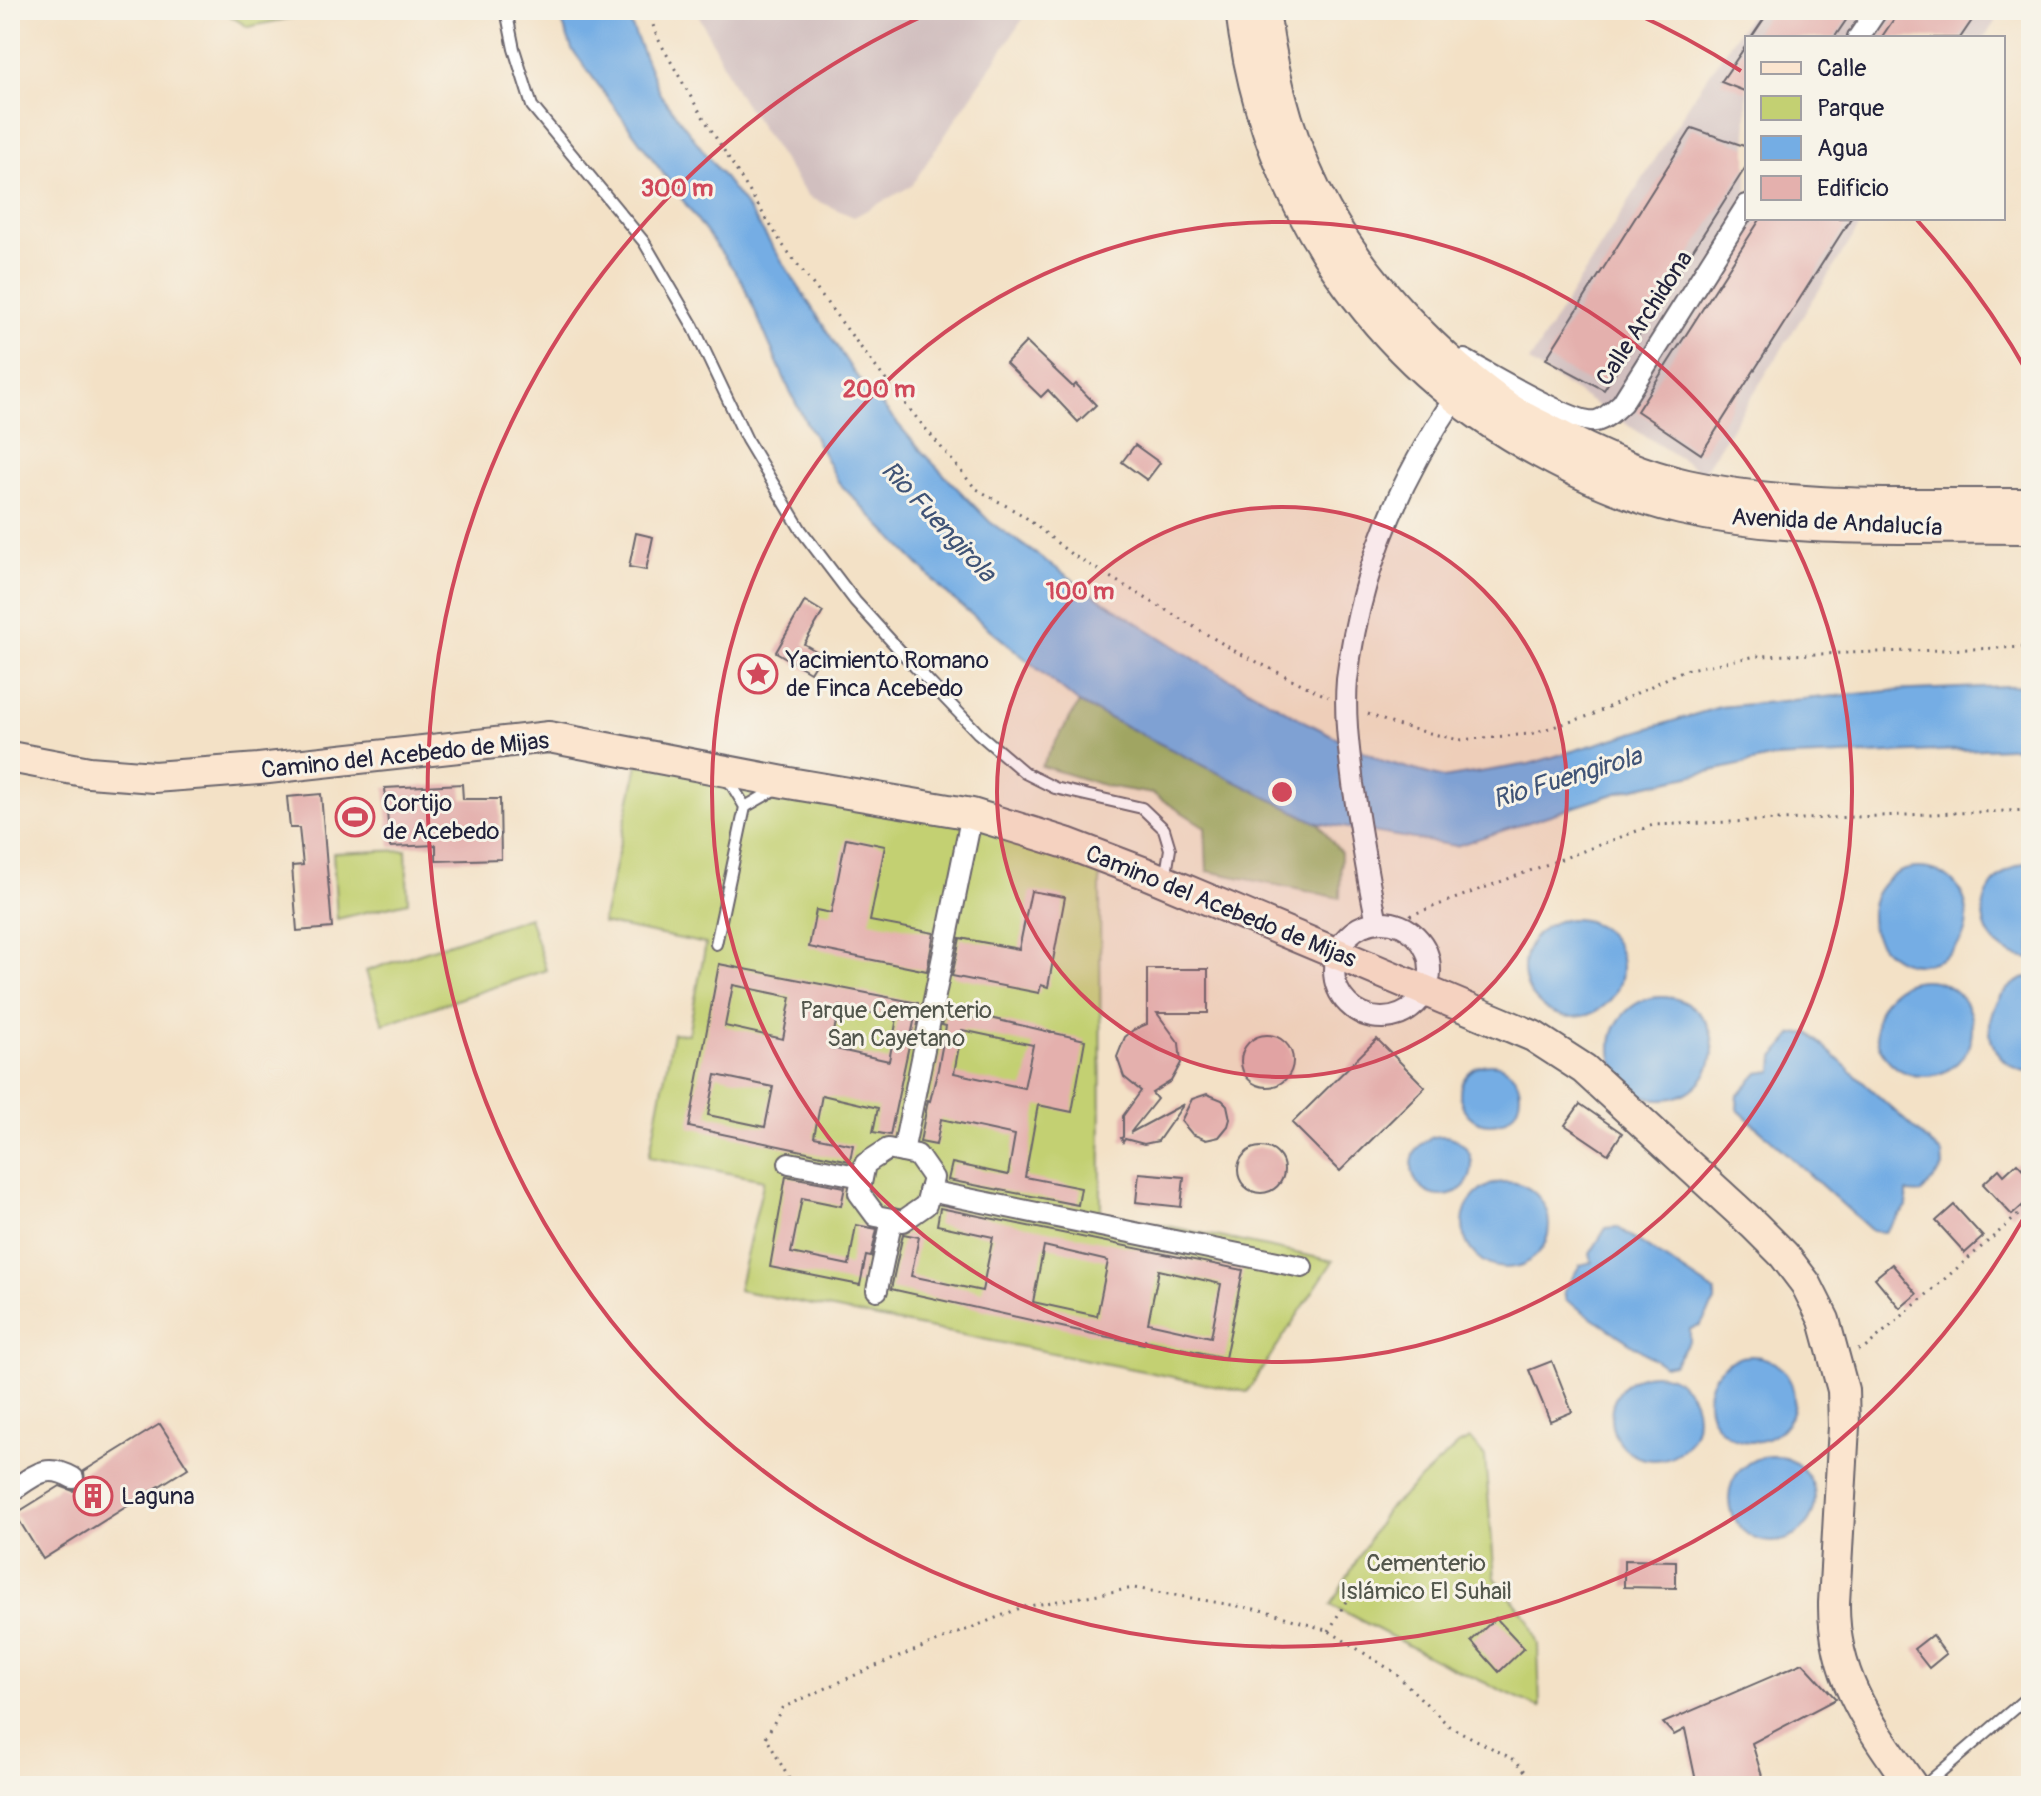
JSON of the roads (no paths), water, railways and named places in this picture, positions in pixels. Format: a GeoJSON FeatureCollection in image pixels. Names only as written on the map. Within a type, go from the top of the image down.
{"type":"FeatureCollection","features":[{"type":"Feature","properties":{"kind":"street","name":"Avenida de Andalucía"},"geometry":{"type":"LineString","coordinates":[[1241,10],[1254,86],[1266,126],[1283,175],[1306,222],[1332,264],[1381,328],[1455,398],[1500,431],[1581,475],[1628,494],[1679,509],[1784,524],[2031,528]]}},
{"type":"Feature","properties":{"kind":"street","name":"Avenida de Andalucía"},"geometry":{"type":"LineString","coordinates":[[1264,10],[1285,115],[1302,161],[1326,211],[1352,251],[1398,309],[1472,380],[1512,411],[1590,452],[1685,485],[1785,499],[2031,504]]}},
{"type":"Feature","properties":{"kind":"street"},"geometry":{"type":"LineString","coordinates":[[1859,36],[1877,10]]}},
{"type":"Feature","properties":{"kind":"street","name":"Calle Archidona"},"geometry":{"type":"LineString","coordinates":[[1433,344],[1552,406],[1584,420],[1597,421],[1622,403],[1745,208]]}},
{"type":"Feature","properties":{"kind":"street"},"geometry":{"type":"LineString","coordinates":[[1384,922],[1363,858],[1347,734],[1347,682],[1360,610],[1395,500],[1418,454],[1455,398]]}},
{"type":"Feature","properties":{"kind":"street","name":"Camino del Acebedo de Mijas"},"geometry":{"type":"LineString","coordinates":[[10,757],[89,772],[154,777],[259,769],[549,737],[972,814],[1066,843],[1337,952],[1533,1036],[1584,1069],[1784,1255],[1806,1284],[1824,1320],[1843,1390],[1844,1426],[1833,1626],[1844,1674],[1861,1711],[1912,1786]]}},
{"type":"Feature","properties":{"kind":"street"},"geometry":{"type":"LineString","coordinates":[[903,1152],[972,814]]}},
{"type":"Feature","properties":{"kind":"street"},"geometry":{"type":"LineString","coordinates":[[1384,922],[1413,933],[1423,944],[1431,969],[1426,991],[1410,1011],[1395,1018],[1374,1019],[1358,1013],[1345,1002],[1337,990],[1333,967],[1344,940],[1360,927],[1384,922]]}},
{"type":"Feature","properties":{"kind":"street"},"geometry":{"type":"LineString","coordinates":[[888,1149],[903,1152],[917,1155],[933,1178],[926,1205],[903,1221],[876,1216],[859,1193],[865,1164],[888,1149]]}},
{"type":"Feature","properties":{"kind":"street"},"geometry":{"type":"LineString","coordinates":[[789,1163],[862,1177]]}},
{"type":"Feature","properties":{"kind":"street"},"geometry":{"type":"LineString","coordinates":[[929,1191],[1302,1267]]}},
{"type":"Feature","properties":{"kind":"street"},"geometry":{"type":"LineString","coordinates":[[877,1290],[892,1219]]}},
{"type":"Feature","properties":{"kind":"street"},"geometry":{"type":"LineString","coordinates":[[10,1492],[51,1469],[73,1478]]}},
{"type":"Feature","properties":{"kind":"lane"},"geometry":{"type":"LineString","coordinates":[[506,10],[514,49],[532,106],[644,242],[693,326],[747,440],[801,530],[855,601],[915,667],[978,733],[1025,773],[1055,788],[1142,808],[1164,829],[1170,849],[1164,882]]}},
{"type":"Feature","properties":{"kind":"lane"},"geometry":{"type":"LineString","coordinates":[[716,944],[745,807],[723,770]]}},
{"type":"Feature","properties":{"kind":"lane"},"geometry":{"type":"LineString","coordinates":[[745,807],[789,783]]}},
{"type":"Feature","properties":{"kind":"lane"},"geometry":{"type":"LineString","coordinates":[[1924,1786],[2031,1694]]}},
{"type":"Feature","properties":{"kind":"water","name":"Rio Fuengirola"},"geometry":{"type":"Polygon","coordinates":[[[558,10],[625,10],[660,94],[751,213],[854,373],[922,452],[990,522],[1099,598],[1198,661],[1383,761],[1443,778],[1529,764],[1720,707],[1888,691],[2031,685],[2031,747],[1770,758],[1626,790],[1456,846],[1318,823],[1079,703],[948,595],[839,483],[792,396],[742,281],[572,49],[558,10]]]}},
{"type":"Feature","properties":{"kind":"water"},"geometry":{"type":"Polygon","coordinates":[[[2024,863],[2031,863],[2031,959],[2011,954],[1997,945],[1987,932],[1983,917],[1985,901],[1992,886],[2005,873],[2024,863]]]}},
{"type":"Feature","properties":{"kind":"water"},"geometry":{"type":"Polygon","coordinates":[[[1919,868],[1937,871],[1953,882],[1964,898],[1967,916],[1964,934],[1953,950],[1937,961],[1919,964],[1901,961],[1885,950],[1874,934],[1871,916],[1874,898],[1885,882],[1901,871],[1919,868]]]}},
{"type":"Feature","properties":{"kind":"water"},"geometry":{"type":"Polygon","coordinates":[[[1573,919],[1592,923],[1608,933],[1618,949],[1622,968],[1618,987],[1608,1003],[1592,1013],[1573,1017],[1554,1013],[1538,1003],[1528,987],[1524,968],[1528,949],[1538,933],[1554,923],[1573,919]]]}},
{"type":"Feature","properties":{"kind":"water"},"geometry":{"type":"Polygon","coordinates":[[[2031,976],[2031,1072],[2013,1067],[2000,1056],[1992,1043],[1990,1027],[1992,1012],[2000,997],[2013,984],[2031,976]]]}},
{"type":"Feature","properties":{"kind":"water"},"geometry":{"type":"Polygon","coordinates":[[[1924,980],[1942,984],[1958,994],[1968,1010],[1972,1028],[1968,1046],[1958,1062],[1942,1072],[1924,1076],[1906,1072],[1890,1062],[1880,1046],[1876,1028],[1880,1010],[1890,994],[1906,984],[1924,980]]]}},
{"type":"Feature","properties":{"kind":"water"},"geometry":{"type":"Polygon","coordinates":[[[1662,997],[1682,1001],[1698,1012],[1709,1028],[1713,1048],[1709,1068],[1698,1084],[1682,1095],[1662,1099],[1642,1095],[1626,1084],[1615,1068],[1611,1048],[1615,1028],[1626,1012],[1642,1001],[1662,997]]]}},
{"type":"Feature","properties":{"kind":"water"},"geometry":{"type":"Polygon","coordinates":[[[1809,1033],[1942,1154],[1943,1168],[1922,1193],[1907,1192],[1907,1207],[1885,1232],[1872,1231],[1737,1109],[1738,1095],[1758,1073],[1773,1071],[1774,1057],[1793,1034],[1809,1033]]]}},
{"type":"Feature","properties":{"kind":"water"},"geometry":{"type":"Polygon","coordinates":[[[1490,1064],[1511,1073],[1520,1094],[1511,1115],[1490,1124],[1469,1115],[1460,1094],[1469,1073],[1490,1064]]]}},
{"type":"Feature","properties":{"kind":"water"},"geometry":{"type":"Polygon","coordinates":[[[1442,1136],[1453,1138],[1463,1145],[1470,1155],[1470,1177],[1463,1187],[1453,1194],[1442,1196],[1431,1194],[1421,1187],[1414,1177],[1412,1166],[1414,1155],[1421,1145],[1431,1138],[1442,1136]]]}},
{"type":"Feature","properties":{"kind":"water"},"geometry":{"type":"Polygon","coordinates":[[[1506,1182],[1522,1186],[1536,1195],[1545,1209],[1549,1225],[1545,1241],[1536,1255],[1522,1264],[1506,1268],[1490,1264],[1476,1255],[1467,1241],[1463,1225],[1467,1209],[1476,1195],[1490,1186],[1506,1182]]]}},
{"type":"Feature","properties":{"kind":"water"},"geometry":{"type":"Polygon","coordinates":[[[1617,1227],[1715,1292],[1715,1302],[1700,1326],[1690,1329],[1690,1340],[1674,1364],[1664,1366],[1566,1300],[1564,1291],[1580,1265],[1592,1262],[1590,1254],[1606,1228],[1617,1227]]]}},
{"type":"Feature","properties":{"kind":"water"},"geometry":{"type":"Polygon","coordinates":[[[1743,1356],[1759,1356],[1782,1368],[1791,1382],[1794,1399],[1791,1416],[1782,1430],[1759,1442],[1743,1442],[1727,1435],[1715,1423],[1708,1407],[1708,1391],[1715,1375],[1727,1363],[1743,1356]]]}},
{"type":"Feature","properties":{"kind":"water"},"geometry":{"type":"Polygon","coordinates":[[[1646,1374],[1662,1374],[1685,1386],[1694,1400],[1697,1417],[1694,1434],[1685,1448],[1662,1460],[1646,1460],[1630,1453],[1618,1441],[1611,1425],[1611,1409],[1618,1393],[1630,1381],[1646,1374]]]}},
{"type":"Feature","properties":{"kind":"water"},"geometry":{"type":"Polygon","coordinates":[[[1764,1456],[1780,1456],[1803,1468],[1812,1482],[1815,1499],[1812,1516],[1803,1530],[1780,1542],[1764,1542],[1748,1535],[1736,1523],[1729,1507],[1729,1491],[1736,1475],[1748,1463],[1764,1456]]]}},
{"type":"Feature","properties":{"kind":"place","name":"Yacimiento Romano de Finca Acebedo"},"geometry":{"type":"Point","coordinates":[758,674]}},
{"type":"Feature","properties":{"kind":"place","name":"Cortijo de Acebedo"},"geometry":{"type":"Point","coordinates":[355,817]}},
{"type":"Feature","properties":{"kind":"place","name":"Laguna"},"geometry":{"type":"Point","coordinates":[93,1496]}},
{"type":"Feature","properties":{"kind":"park label","name":"Parque Cementerio San Cayetano"},"geometry":{"type":"Point","coordinates":[896,1024]}},
{"type":"Feature","properties":{"kind":"park label","name":"Cementerio Islámico El Suhail"},"geometry":{"type":"Point","coordinates":[1426,1577]}}]}
